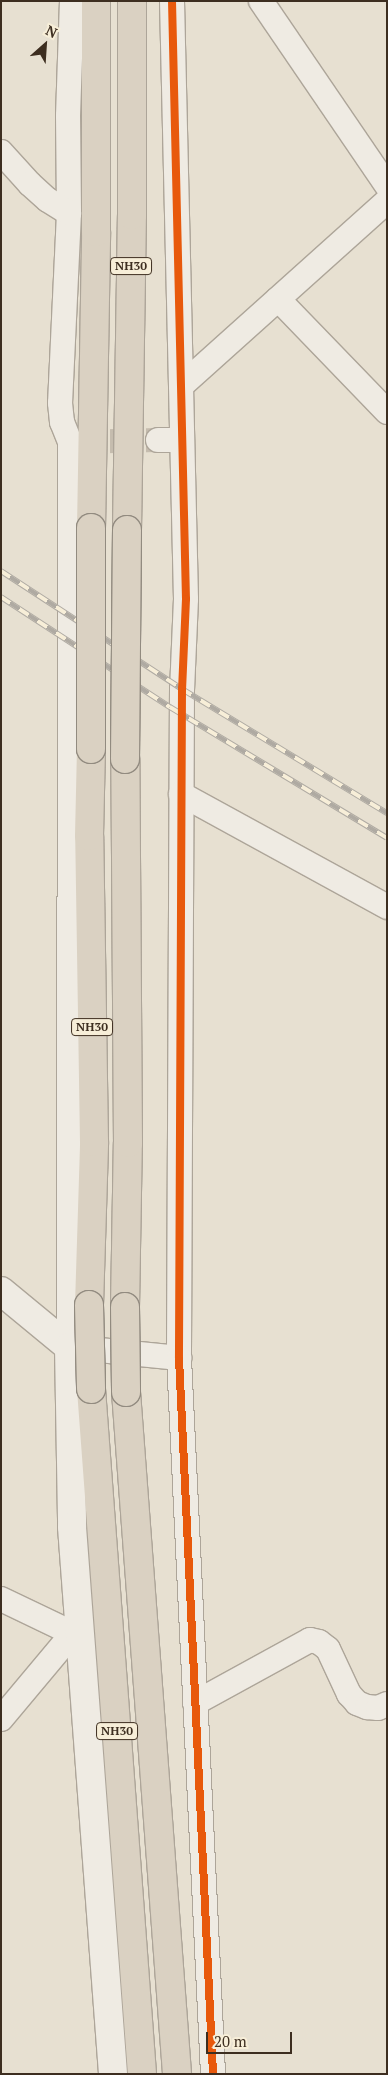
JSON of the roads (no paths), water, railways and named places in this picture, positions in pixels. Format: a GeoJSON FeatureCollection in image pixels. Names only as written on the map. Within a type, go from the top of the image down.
{"type":"FeatureCollection","features":[{"type":"Feature","properties":{"kind":"highway","name":"NH30"},"geometry":{"type":"LineString","coordinates":[[96,1],[96,232],[91,528],[89,836],[94,1142],[89,1305],[91,1389],[142,2074]]}},
{"type":"Feature","properties":{"kind":"highway","name":"NH30"},"geometry":{"type":"LineString","coordinates":[[132,1],[132,216],[125,758],[128,1143],[125,1307],[126,1392],[178,2074]]}},
{"type":"Feature","properties":{"kind":"street"},"geometry":{"type":"LineString","coordinates":[[72,1],[68,116],[69,213],[60,402],[62,422],[70,442],[69,1347],[72,1526],[75,1630],[113,2074]]}},
{"type":"Feature","properties":{"kind":"street"},"geometry":{"type":"LineString","coordinates":[[172,1],[186,599],[182,689],[181,794],[180,1358],[213,2074]]}},
{"type":"Feature","properties":{"kind":"street"},"geometry":{"type":"LineString","coordinates":[[261,1],[387,186]]}},
{"type":"Feature","properties":{"kind":"street"},"geometry":{"type":"LineString","coordinates":[[1,152],[30,184],[48,200],[69,213]]}},
{"type":"Feature","properties":{"kind":"street"},"geometry":{"type":"LineString","coordinates":[[181,386],[387,201]]}},
{"type":"Feature","properties":{"kind":"street"},"geometry":{"type":"LineString","coordinates":[[278,299],[387,412]]}},
{"type":"Feature","properties":{"kind":"street"},"geometry":{"type":"LineString","coordinates":[[158,440],[182,440]]}},
{"type":"Feature","properties":{"kind":"street"},"geometry":{"type":"LineString","coordinates":[[181,794],[387,907]]}},
{"type":"Feature","properties":{"kind":"street"},"geometry":{"type":"LineString","coordinates":[[1,1291],[69,1347],[180,1358]]}},
{"type":"Feature","properties":{"kind":"street"},"geometry":{"type":"LineString","coordinates":[[1,1599],[75,1630]]}},
{"type":"Feature","properties":{"kind":"street"},"geometry":{"type":"LineString","coordinates":[[1,1719],[75,1630]]}},
{"type":"Feature","properties":{"kind":"street"},"geometry":{"type":"LineString","coordinates":[[195,1703],[310,1640],[319,1642],[328,1649],[349,1694],[357,1703],[367,1707],[378,1708],[387,1704]]}},
{"type":"Feature","properties":{"kind":"tunnel"},"geometry":{"type":"LineString","coordinates":[[74,442],[158,440]]}},
{"type":"Feature","properties":{"kind":"railway"},"geometry":{"type":"LineString","coordinates":[[1,571],[182,689],[387,813]]}},
{"type":"Feature","properties":{"kind":"railway"},"geometry":{"type":"LineString","coordinates":[[1,597],[170,707],[387,838]]}}]}
